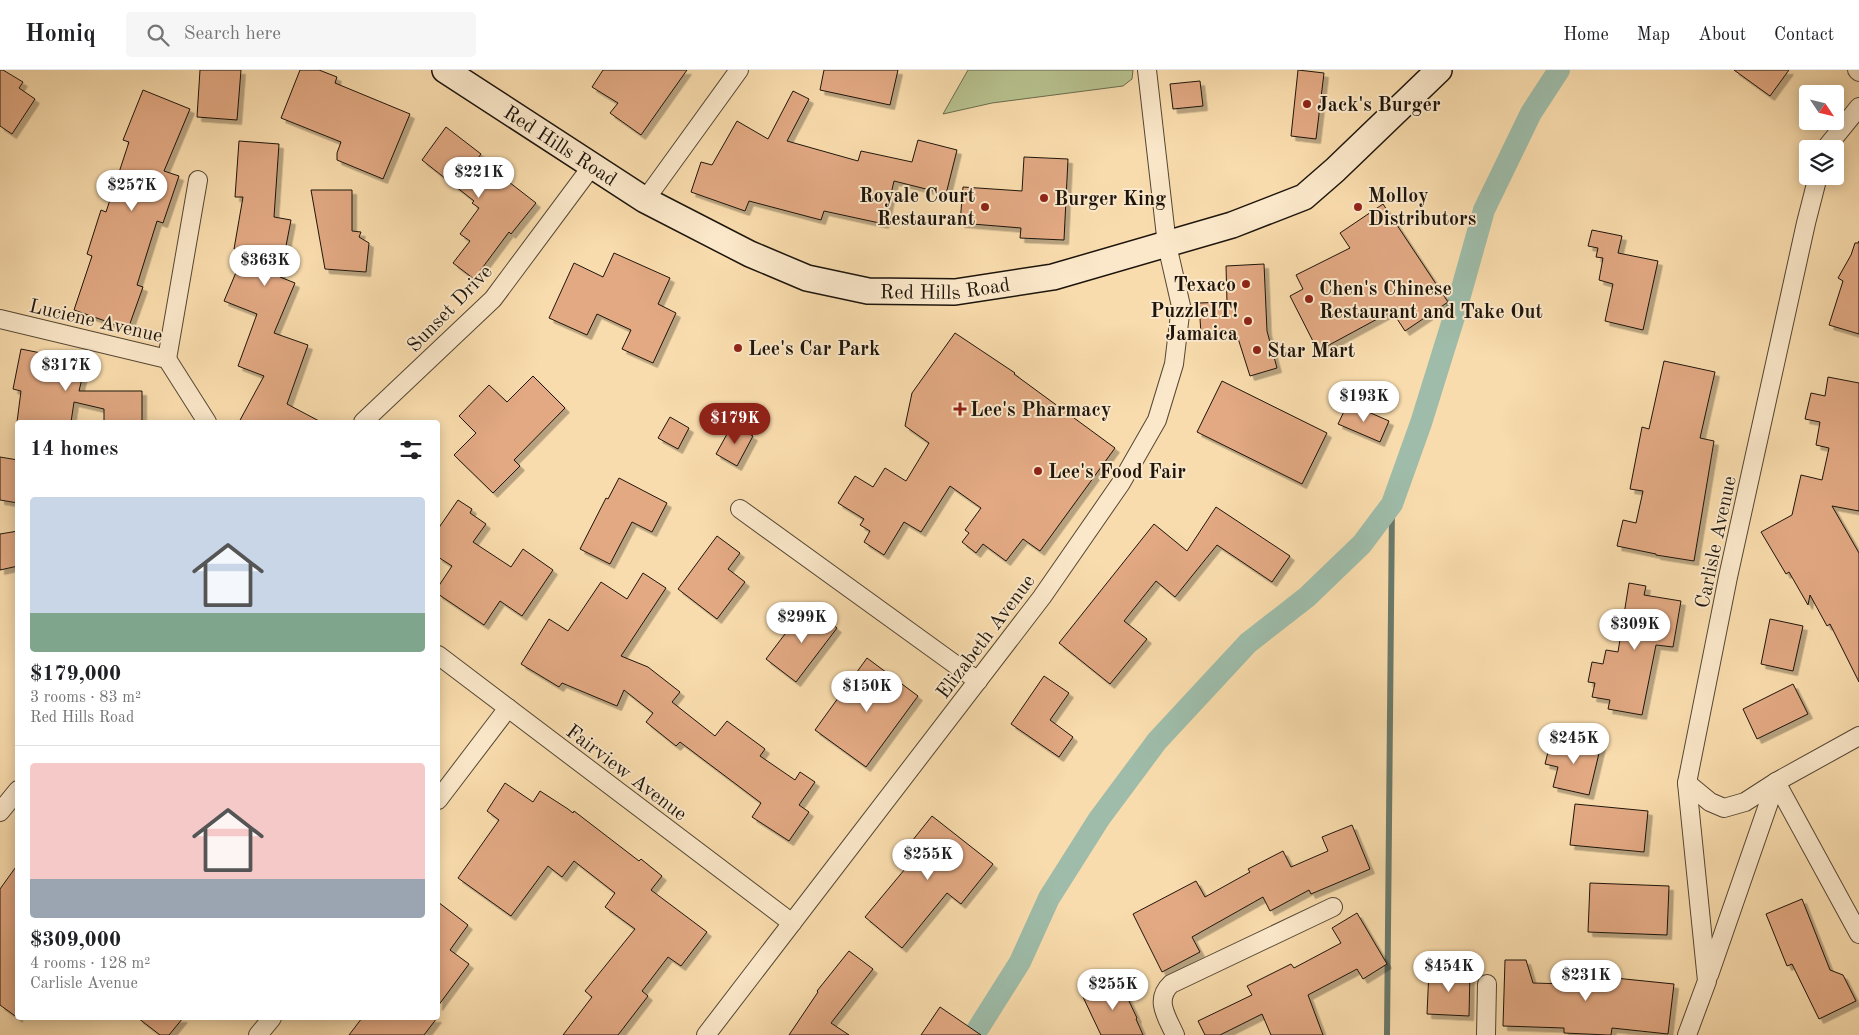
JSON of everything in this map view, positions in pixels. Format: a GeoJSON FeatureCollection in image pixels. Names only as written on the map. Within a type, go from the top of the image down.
{"type":"FeatureCollection","features":[{"type":"Feature","properties":{"kind":"main road","name":"Red Hills Road"},"geometry":{"type":"LineString","coordinates":[[444,70],[645,200],[750,254],[806,278],[868,290],[955,292],[1053,277],[1232,225],[1304,197],[1335,170],[1439,70]]}},
{"type":"Feature","properties":{"kind":"street"},"geometry":{"type":"LineString","coordinates":[[645,200],[739,70]]}},
{"type":"Feature","properties":{"kind":"street","name":"Elizabeth Avenue"},"geometry":{"type":"LineString","coordinates":[[706,1035],[1042,597],[1115,491],[1157,420],[1174,364],[1181,306],[1167,245],[1147,70]]}},
{"type":"Feature","properties":{"kind":"street"},"geometry":{"type":"LineString","coordinates":[[1832,140],[1859,107]]}},
{"type":"Feature","properties":{"kind":"street","name":"Sunset Drive"},"geometry":{"type":"LineString","coordinates":[[365,420],[493,299],[592,166]]}},
{"type":"Feature","properties":{"kind":"street"},"geometry":{"type":"LineString","coordinates":[[167,359],[198,180]]}},
{"type":"Feature","properties":{"kind":"street","name":"Carlisle Avenue"},"geometry":{"type":"LineString","coordinates":[[1687,1035],[1707,981],[1687,783],[1733,558],[1816,185]]}},
{"type":"Feature","properties":{"kind":"street","name":"Luciene Avenue"},"geometry":{"type":"LineString","coordinates":[[0,319],[167,359],[206,420]]}},
{"type":"Feature","properties":{"kind":"street"},"geometry":{"type":"LineString","coordinates":[[740,508],[978,681]]}},
{"type":"Feature","properties":{"kind":"street","name":"Fairview Avenue"},"geometry":{"type":"LineString","coordinates":[[440,657],[792,923]]}},
{"type":"Feature","properties":{"kind":"street"},"geometry":{"type":"LineString","coordinates":[[440,797],[508,708]]}},
{"type":"Feature","properties":{"kind":"street"},"geometry":{"type":"LineString","coordinates":[[1687,783],[1710,802],[1724,808],[1745,802],[1776,782],[1859,736]]}},
{"type":"Feature","properties":{"kind":"street"},"geometry":{"type":"LineString","coordinates":[[1776,782],[1859,934]]}},
{"type":"Feature","properties":{"kind":"street"},"geometry":{"type":"LineString","coordinates":[[1707,981],[1776,782]]}},
{"type":"Feature","properties":{"kind":"street"},"geometry":{"type":"LineString","coordinates":[[0,812],[15,794]]}},
{"type":"Feature","properties":{"kind":"street"},"geometry":{"type":"LineString","coordinates":[[1175,1035],[1162,1008],[1163,994],[1171,984],[1333,907]]}},
{"type":"Feature","properties":{"kind":"street"},"geometry":{"type":"LineString","coordinates":[[1486,1035],[1487,984]]}},
{"type":"Feature","properties":{"kind":"street"},"geometry":{"type":"LineString","coordinates":[[258,1035],[270,1020]]}},
{"type":"Feature","properties":{"kind":"green space"},"geometry":{"type":"Polygon","coordinates":[[[968,70],[1133,70],[1132,79],[1123,86],[992,103],[943,114],[968,70]]]}},
{"type":"Feature","properties":{"kind":"building"},"geometry":{"type":"Polygon","coordinates":[[[0,70],[23,82],[19,88],[35,99],[12,134],[0,126],[0,70]]]}},
{"type":"Feature","properties":{"kind":"building"},"geometry":{"type":"Polygon","coordinates":[[[200,70],[241,70],[237,120],[197,117],[200,70]]]}},
{"type":"Feature","properties":{"kind":"building"},"geometry":{"type":"Polygon","coordinates":[[[300,70],[319,70],[337,77],[335,83],[410,114],[383,179],[337,160],[337,153],[341,142],[281,118],[300,70]]]}},
{"type":"Feature","properties":{"kind":"building"},"geometry":{"type":"Polygon","coordinates":[[[603,70],[687,70],[641,135],[610,113],[618,103],[592,87],[603,70]]]}},
{"type":"Feature","properties":{"kind":"building"},"geometry":{"type":"Polygon","coordinates":[[[824,70],[898,70],[890,105],[820,90],[824,70]]]}},
{"type":"Feature","properties":{"kind":"building","name":"Jack's Burger"},"geometry":{"type":"Polygon","coordinates":[[[1298,70],[1324,73],[1316,139],[1291,136],[1298,70]]]}},
{"type":"Feature","properties":{"kind":"building"},"geometry":{"type":"Polygon","coordinates":[[[1734,70],[1789,70],[1770,96],[1734,70]]]}},
{"type":"Feature","properties":{"kind":"building"},"geometry":{"type":"Polygon","coordinates":[[[1200,81],[1203,106],[1173,109],[1170,84],[1200,81]]]}},
{"type":"Feature","properties":{"kind":"building"},"geometry":{"type":"Polygon","coordinates":[[[143,90],[190,109],[164,171],[179,176],[163,223],[157,221],[137,285],[143,287],[128,329],[74,310],[92,256],[87,254],[101,210],[106,212],[129,142],[123,140],[143,90]]]}},
{"type":"Feature","properties":{"kind":"building"},"geometry":{"type":"Polygon","coordinates":[[[793,91],[809,99],[787,141],[858,161],[861,151],[912,162],[918,140],[957,150],[946,194],[894,181],[884,224],[824,211],[821,220],[749,201],[745,211],[691,192],[701,162],[712,165],[737,121],[768,139],[793,91]]]}},
{"type":"Feature","properties":{"kind":"building"},"geometry":{"type":"Polygon","coordinates":[[[446,127],[481,154],[478,158],[536,203],[511,234],[509,232],[474,279],[453,263],[470,241],[460,234],[479,208],[472,203],[474,201],[422,160],[446,127]]]}},
{"type":"Feature","properties":{"kind":"building"},"geometry":{"type":"Polygon","coordinates":[[[239,141],[279,144],[274,217],[291,220],[280,277],[295,283],[274,333],[308,345],[287,404],[317,420],[240,420],[264,376],[238,366],[257,314],[224,301],[245,251],[234,249],[243,197],[235,197],[239,141]]]}},
{"type":"Feature","properties":{"kind":"building","name":"Burger King"},"geometry":{"type":"Polygon","coordinates":[[[1024,157],[1068,159],[1064,240],[1020,238],[1021,228],[960,223],[963,187],[1022,191],[1024,157]]]}},
{"type":"Feature","properties":{"kind":"building"},"geometry":{"type":"Polygon","coordinates":[[[311,190],[352,190],[352,231],[361,232],[359,237],[369,243],[366,272],[325,269],[311,190]]]}},
{"type":"Feature","properties":{"kind":"building"},"geometry":{"type":"Polygon","coordinates":[[[1383,204],[1448,302],[1405,331],[1392,311],[1318,351],[1290,296],[1303,289],[1296,275],[1350,248],[1340,233],[1383,204]]]}},
{"type":"Feature","properties":{"kind":"building"},"geometry":{"type":"Polygon","coordinates":[[[1592,230],[1622,236],[1618,253],[1658,261],[1643,330],[1605,321],[1613,284],[1599,280],[1603,258],[1596,257],[1598,248],[1588,246],[1592,230]]]}},
{"type":"Feature","properties":{"kind":"building"},"geometry":{"type":"Polygon","coordinates":[[[1859,241],[1859,334],[1829,325],[1843,281],[1838,278],[1851,255],[1855,243],[1859,241]]]}},
{"type":"Feature","properties":{"kind":"building"},"geometry":{"type":"Polygon","coordinates":[[[614,253],[670,278],[658,304],[676,313],[653,363],[622,349],[631,330],[597,314],[587,335],[549,318],[574,263],[603,277],[614,253]]]}},
{"type":"Feature","properties":{"kind":"building","name":"Texaco"},"geometry":{"type":"Polygon","coordinates":[[[1264,264],[1267,331],[1277,368],[1250,376],[1236,332],[1201,334],[1199,303],[1227,302],[1226,266],[1264,264]]]}},
{"type":"Feature","properties":{"kind":"building"},"geometry":{"type":"Polygon","coordinates":[[[955,333],[1015,373],[1115,448],[1040,551],[1023,539],[1006,561],[983,544],[976,553],[962,542],[969,533],[965,530],[981,508],[950,486],[921,532],[904,522],[884,555],[864,542],[870,531],[860,525],[864,519],[838,503],[855,476],[873,487],[885,468],[906,481],[929,443],[905,426],[912,393],[955,333]]]}},
{"type":"Feature","properties":{"kind":"building"},"geometry":{"type":"Polygon","coordinates":[[[21,349],[86,362],[79,391],[142,391],[142,420],[104,420],[104,409],[74,402],[71,420],[17,420],[21,391],[13,389],[21,349]]]}},
{"type":"Feature","properties":{"kind":"building"},"geometry":{"type":"Polygon","coordinates":[[[1664,361],[1715,372],[1700,438],[1714,441],[1694,561],[1617,546],[1623,520],[1636,523],[1643,491],[1630,489],[1642,427],[1649,429],[1664,361]]]}},
{"type":"Feature","properties":{"kind":"building"},"geometry":{"type":"Polygon","coordinates":[[[533,376],[565,408],[514,460],[520,466],[493,493],[454,455],[476,433],[459,416],[489,385],[507,402],[533,376]]]}},
{"type":"Feature","properties":{"kind":"building"},"geometry":{"type":"Polygon","coordinates":[[[1828,377],[1859,383],[1859,511],[1832,506],[1859,553],[1859,682],[1830,624],[1827,626],[1810,595],[1808,605],[1789,572],[1786,574],[1761,532],[1792,515],[1801,475],[1822,480],[1829,448],[1816,445],[1820,422],[1805,419],[1811,393],[1825,396],[1828,377]]]}},
{"type":"Feature","properties":{"kind":"building"},"geometry":{"type":"Polygon","coordinates":[[[1222,381],[1327,433],[1302,484],[1197,432],[1222,381]]]}},
{"type":"Feature","properties":{"kind":"building"},"geometry":{"type":"Polygon","coordinates":[[[1348,403],[1389,421],[1380,442],[1338,424],[1348,403]]]}},
{"type":"Feature","properties":{"kind":"building"},"geometry":{"type":"Polygon","coordinates":[[[670,417],[689,428],[678,449],[658,438],[670,417]]]}},
{"type":"Feature","properties":{"kind":"building"},"geometry":{"type":"Polygon","coordinates":[[[732,425],[753,436],[737,466],[716,454],[732,425]]]}},
{"type":"Feature","properties":{"kind":"building"},"geometry":{"type":"Polygon","coordinates":[[[0,457],[15,460],[15,502],[0,500],[0,457]]]}},
{"type":"Feature","properties":{"kind":"building"},"geometry":{"type":"Polygon","coordinates":[[[619,478],[667,503],[652,532],[632,522],[610,564],[580,549],[606,498],[608,499],[619,478]]]}},
{"type":"Feature","properties":{"kind":"building"},"geometry":{"type":"Polygon","coordinates":[[[458,500],[472,509],[470,513],[486,524],[473,542],[511,567],[523,549],[553,570],[522,616],[500,601],[484,625],[440,595],[440,584],[452,566],[440,558],[440,526],[458,500]]]}},
{"type":"Feature","properties":{"kind":"building"},"geometry":{"type":"Polygon","coordinates":[[[1216,507],[1290,556],[1272,582],[1217,545],[1175,597],[1156,581],[1124,621],[1147,639],[1110,684],[1059,643],[1154,524],[1187,551],[1216,507]]]}},
{"type":"Feature","properties":{"kind":"building"},"geometry":{"type":"Polygon","coordinates":[[[15,532],[15,567],[0,570],[0,534],[15,532]]]}},
{"type":"Feature","properties":{"kind":"building"},"geometry":{"type":"Polygon","coordinates":[[[717,536],[740,553],[728,569],[745,582],[717,619],[678,589],[717,536]]]}},
{"type":"Feature","properties":{"kind":"building"},"geometry":{"type":"Polygon","coordinates":[[[643,573],[666,588],[621,656],[648,667],[680,692],[672,702],[715,736],[727,721],[765,749],[760,756],[795,780],[800,772],[815,782],[799,805],[809,812],[789,841],[752,817],[761,803],[680,742],[676,746],[646,722],[653,713],[624,690],[617,706],[562,683],[559,687],[521,664],[549,619],[568,631],[601,582],[627,599],[643,573]]]}},
{"type":"Feature","properties":{"kind":"building"},"geometry":{"type":"Polygon","coordinates":[[[1629,583],[1646,586],[1644,595],[1681,601],[1673,647],[1656,645],[1642,715],[1608,709],[1610,700],[1592,697],[1595,683],[1588,682],[1592,662],[1603,664],[1606,650],[1618,652],[1629,583]]]}},
{"type":"Feature","properties":{"kind":"building"},"geometry":{"type":"Polygon","coordinates":[[[807,605],[837,628],[796,682],[766,659],[807,605]]]}},
{"type":"Feature","properties":{"kind":"building"},"geometry":{"type":"Polygon","coordinates":[[[1770,619],[1803,626],[1793,671],[1761,664],[1770,619]]]}},
{"type":"Feature","properties":{"kind":"building"},"geometry":{"type":"Polygon","coordinates":[[[867,658],[918,696],[866,767],[815,730],[867,658]]]}},
{"type":"Feature","properties":{"kind":"building"},"geometry":{"type":"Polygon","coordinates":[[[1044,676],[1069,693],[1050,720],[1073,737],[1059,757],[1011,724],[1044,676]]]}},
{"type":"Feature","properties":{"kind":"building"},"geometry":{"type":"Polygon","coordinates":[[[1793,684],[1808,714],[1757,739],[1743,709],[1793,684]]]}},
{"type":"Feature","properties":{"kind":"building"},"geometry":{"type":"Polygon","coordinates":[[[1568,738],[1601,745],[1589,795],[1553,787],[1558,767],[1545,764],[1550,744],[1566,748],[1568,738]]]}},
{"type":"Feature","properties":{"kind":"building"},"geometry":{"type":"Polygon","coordinates":[[[505,783],[533,802],[540,791],[573,813],[574,811],[639,861],[641,859],[662,876],[651,890],[707,932],[681,966],[668,957],[642,991],[648,996],[618,1035],[563,1035],[592,997],[585,991],[635,929],[605,907],[615,893],[574,861],[562,877],[548,866],[511,916],[458,878],[499,820],[487,811],[505,783]]]}},
{"type":"Feature","properties":{"kind":"building"},"geometry":{"type":"Polygon","coordinates":[[[1575,804],[1648,811],[1644,852],[1570,845],[1575,804]]]}},
{"type":"Feature","properties":{"kind":"building"},"geometry":{"type":"Polygon","coordinates":[[[932,816],[993,864],[961,904],[947,893],[902,948],[865,917],[910,863],[900,856],[932,816]]]}},
{"type":"Feature","properties":{"kind":"building"},"geometry":{"type":"Polygon","coordinates":[[[1352,825],[1370,869],[1311,894],[1309,890],[1270,911],[1263,897],[1192,937],[1200,952],[1162,972],[1133,914],[1196,881],[1205,897],[1250,872],[1248,869],[1283,851],[1291,867],[1328,851],[1322,837],[1352,825]]]}},
{"type":"Feature","properties":{"kind":"building"},"geometry":{"type":"Polygon","coordinates":[[[15,868],[15,1016],[0,1005],[0,889],[15,868]]]}},
{"type":"Feature","properties":{"kind":"building"},"geometry":{"type":"Polygon","coordinates":[[[1590,883],[1669,886],[1667,935],[1588,932],[1590,883]]]}},
{"type":"Feature","properties":{"kind":"building"},"geometry":{"type":"Polygon","coordinates":[[[1802,899],[1830,970],[1843,975],[1856,1001],[1819,1019],[1792,964],[1787,966],[1766,914],[1802,899]]]}},
{"type":"Feature","properties":{"kind":"building"},"geometry":{"type":"Polygon","coordinates":[[[440,904],[468,925],[450,950],[469,964],[440,1003],[440,904]]]}},
{"type":"Feature","properties":{"kind":"building"},"geometry":{"type":"Polygon","coordinates":[[[1357,913],[1387,964],[1363,979],[1357,969],[1308,995],[1323,1035],[1271,1035],[1262,1014],[1220,1035],[1205,1035],[1198,1021],[1252,995],[1247,986],[1291,964],[1294,968],[1341,943],[1332,928],[1357,913]]]}},
{"type":"Feature","properties":{"kind":"building"},"geometry":{"type":"Polygon","coordinates":[[[849,951],[873,969],[831,1023],[849,1035],[789,1035],[817,991],[849,951]]]}},
{"type":"Feature","properties":{"kind":"building"},"geometry":{"type":"Polygon","coordinates":[[[1505,960],[1526,960],[1533,983],[1567,984],[1567,970],[1615,973],[1615,978],[1674,984],[1668,1034],[1612,1028],[1611,1035],[1564,1033],[1564,1028],[1503,1026],[1505,960]]]}},
{"type":"Feature","properties":{"kind":"building"},"geometry":{"type":"Polygon","coordinates":[[[1429,970],[1470,971],[1469,1016],[1427,1014],[1429,970]]]}},
{"type":"Feature","properties":{"kind":"building"},"geometry":{"type":"Polygon","coordinates":[[[1119,980],[1143,1035],[1101,1035],[1083,997],[1119,980]]]}},
{"type":"Feature","properties":{"kind":"building"},"geometry":{"type":"Polygon","coordinates":[[[940,1007],[981,1035],[921,1035],[940,1007]]]}},
{"type":"Feature","properties":{"kind":"building"},"geometry":{"type":"Polygon","coordinates":[[[141,1020],[181,1020],[169,1035],[160,1035],[141,1020]]]}},
{"type":"Feature","properties":{"kind":"building"},"geometry":{"type":"Polygon","coordinates":[[[360,1020],[435,1020],[424,1035],[349,1035],[360,1020]]]}},
{"type":"Feature","properties":{"kind":"waterway"},"geometry":{"type":"LineString","coordinates":[[974,1035],[1020,962],[1049,898],[1099,819],[1157,741],[1248,643],[1307,597],[1362,544],[1392,504],[1421,423],[1454,317],[1484,210],[1531,113],[1559,70]]}},
{"type":"Feature","properties":{"kind":"waterway"},"geometry":{"type":"LineString","coordinates":[[1387,1035],[1392,504]]}},
{"type":"Feature","properties":{"kind":"place","name":"Jack's Burger"},"geometry":{"type":"Point","coordinates":[1307,104]}},
{"type":"Feature","properties":{"kind":"place","name":"Burger King"},"geometry":{"type":"Point","coordinates":[1044,198]}},
{"type":"Feature","properties":{"kind":"place","name":"Royale Court Restaurant"},"geometry":{"type":"Point","coordinates":[985,207]}},
{"type":"Feature","properties":{"kind":"place","name":"Molloy Distributors"},"geometry":{"type":"Point","coordinates":[1358,207]}},
{"type":"Feature","properties":{"kind":"place","name":"Texaco"},"geometry":{"type":"Point","coordinates":[1246,284]}},
{"type":"Feature","properties":{"kind":"place","name":"Chen's Chinese Restaurant and Take Out"},"geometry":{"type":"Point","coordinates":[1309,299]}},
{"type":"Feature","properties":{"kind":"place","name":"PuzzleIT! Jamaica"},"geometry":{"type":"Point","coordinates":[1248,321]}},
{"type":"Feature","properties":{"kind":"place","name":"Lee's Car Park"},"geometry":{"type":"Point","coordinates":[738,348]}},
{"type":"Feature","properties":{"kind":"place","name":"Star Mart"},"geometry":{"type":"Point","coordinates":[1257,350]}},
{"type":"Feature","properties":{"kind":"place","name":"Lee's Pharmacy"},"geometry":{"type":"Point","coordinates":[960,409]}},
{"type":"Feature","properties":{"kind":"place","name":"Lee's Food Fair"},"geometry":{"type":"Point","coordinates":[1038,471]}}]}
